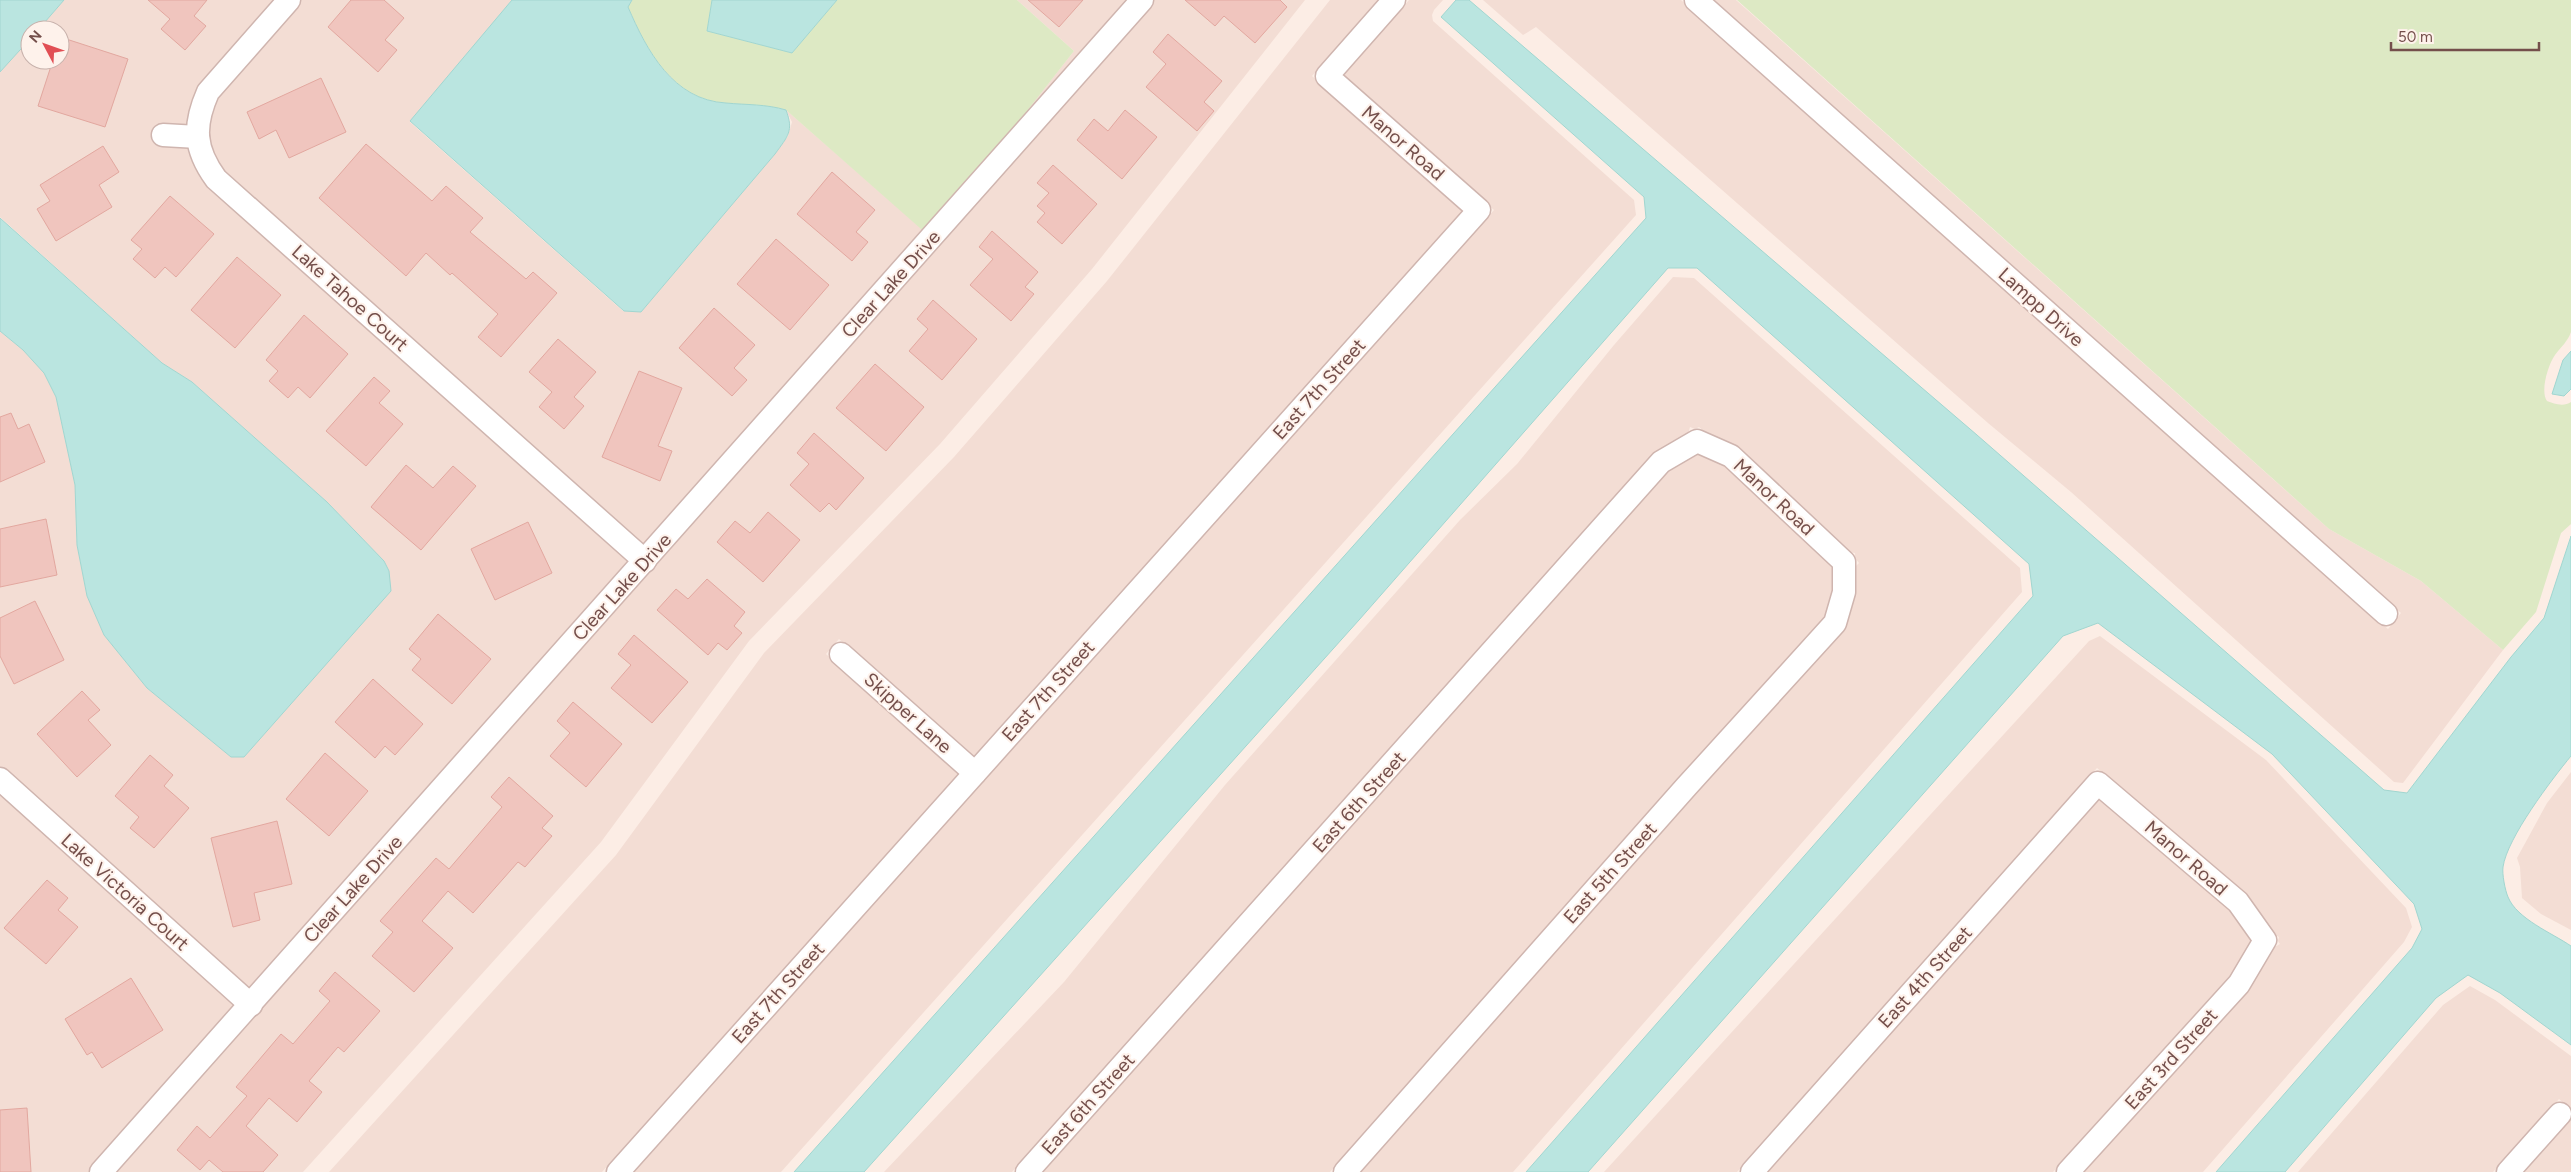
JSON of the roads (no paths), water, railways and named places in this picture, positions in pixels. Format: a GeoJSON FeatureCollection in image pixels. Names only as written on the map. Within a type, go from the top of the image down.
{"type":"FeatureCollection","features":[{"type":"Feature","properties":{"kind":"street","name":"Lake Tahoe Court"},"geometry":{"type":"LineString","coordinates":[[289,0],[208,92],[200,109],[197,126],[199,149],[205,164],[216,179],[645,561]]}},
{"type":"Feature","properties":{"kind":"street","name":"Clear Lake Drive"},"geometry":{"type":"LineString","coordinates":[[101,1172],[1142,0]]}},
{"type":"Feature","properties":{"kind":"street","name":"Manor Road"},"geometry":{"type":"LineString","coordinates":[[1394,0],[1327,76],[1479,210]]}},
{"type":"Feature","properties":{"kind":"street","name":"Lampp Drive"},"geometry":{"type":"LineString","coordinates":[[1696,0],[2386,614]]}},
{"type":"Feature","properties":{"kind":"street"},"geometry":{"type":"LineString","coordinates":[[163,135],[198,137]]}},
{"type":"Feature","properties":{"kind":"street","name":"East 7th Street"},"geometry":{"type":"LineString","coordinates":[[618,1172],[1479,210]]}},
{"type":"Feature","properties":{"kind":"street","name":"Manor Road"},"geometry":{"type":"LineString","coordinates":[[1697,441],[1731,456],[1844,562]]}},
{"type":"Feature","properties":{"kind":"street","name":"East 6th Street"},"geometry":{"type":"LineString","coordinates":[[1027,1172],[1661,462],[1697,441]]}},
{"type":"Feature","properties":{"kind":"street","name":"East 5th Street"},"geometry":{"type":"LineString","coordinates":[[1345,1172],[1686,787],[1835,624],[1844,592],[1844,562]]}},
{"type":"Feature","properties":{"kind":"street","name":"Skipper Lane"},"geometry":{"type":"LineString","coordinates":[[841,654],[975,773]]}},
{"type":"Feature","properties":{"kind":"street","name":"Lake Victoria Court"},"geometry":{"type":"LineString","coordinates":[[0,779],[251,1005]]}},
{"type":"Feature","properties":{"kind":"street","name":"Manor Road"},"geometry":{"type":"LineString","coordinates":[[2098,783],[2238,902],[2265,940]]}},
{"type":"Feature","properties":{"kind":"street","name":"East 4th Street"},"geometry":{"type":"LineString","coordinates":[[1752,1172],[2098,783]]}},
{"type":"Feature","properties":{"kind":"street","name":"East 3rd Street"},"geometry":{"type":"LineString","coordinates":[[2068,1172],[2239,984],[2265,940]]}},
{"type":"Feature","properties":{"kind":"street"},"geometry":{"type":"LineString","coordinates":[[2508,1172],[2560,1114]]}},
{"type":"Feature","properties":{"kind":"water"},"geometry":{"type":"Polygon","coordinates":[[[0,0],[64,0],[47,20],[20,20],[20,50],[0,72],[0,0]]]}},
{"type":"Feature","properties":{"kind":"water"},"geometry":{"type":"Polygon","coordinates":[[[512,0],[632,0],[628,7],[653,56],[677,83],[691,93],[707,100],[786,110],[789,128],[780,148],[641,312],[624,311],[410,121],[512,0]]]}},
{"type":"Feature","properties":{"kind":"water"},"geometry":{"type":"Polygon","coordinates":[[[712,0],[837,0],[792,53],[707,31],[712,0]]]}},
{"type":"Feature","properties":{"kind":"water"},"geometry":{"type":"Polygon","coordinates":[[[1456,0],[1469,0],[1977,435],[2384,790],[2407,793],[2511,657],[2544,618],[2571,536],[2571,756],[2521,825],[2506,855],[2503,870],[2508,897],[2519,912],[2536,925],[2571,946],[2571,1045],[2500,993],[2468,975],[2436,998],[2285,1172],[2216,1172],[2412,948],[2422,929],[2414,904],[2272,754],[2098,623],[2063,636],[1588,1172],[1526,1172],[2033,596],[2029,564],[1697,268],[1668,268],[1359,620],[864,1172],[794,1172],[1646,218],[1644,197],[1441,17],[1456,0]]]}},
{"type":"Feature","properties":{"kind":"water"},"geometry":{"type":"Polygon","coordinates":[[[0,218],[162,363],[192,382],[327,502],[384,561],[389,571],[391,591],[244,757],[231,757],[147,688],[104,635],[87,596],[77,545],[75,485],[56,397],[44,373],[23,350],[0,331],[0,218]]]}},
{"type":"Feature","properties":{"kind":"water"},"geometry":{"type":"Polygon","coordinates":[[[2571,351],[2571,389],[2564,396],[2552,394],[2563,360],[2571,351]]]}}]}
